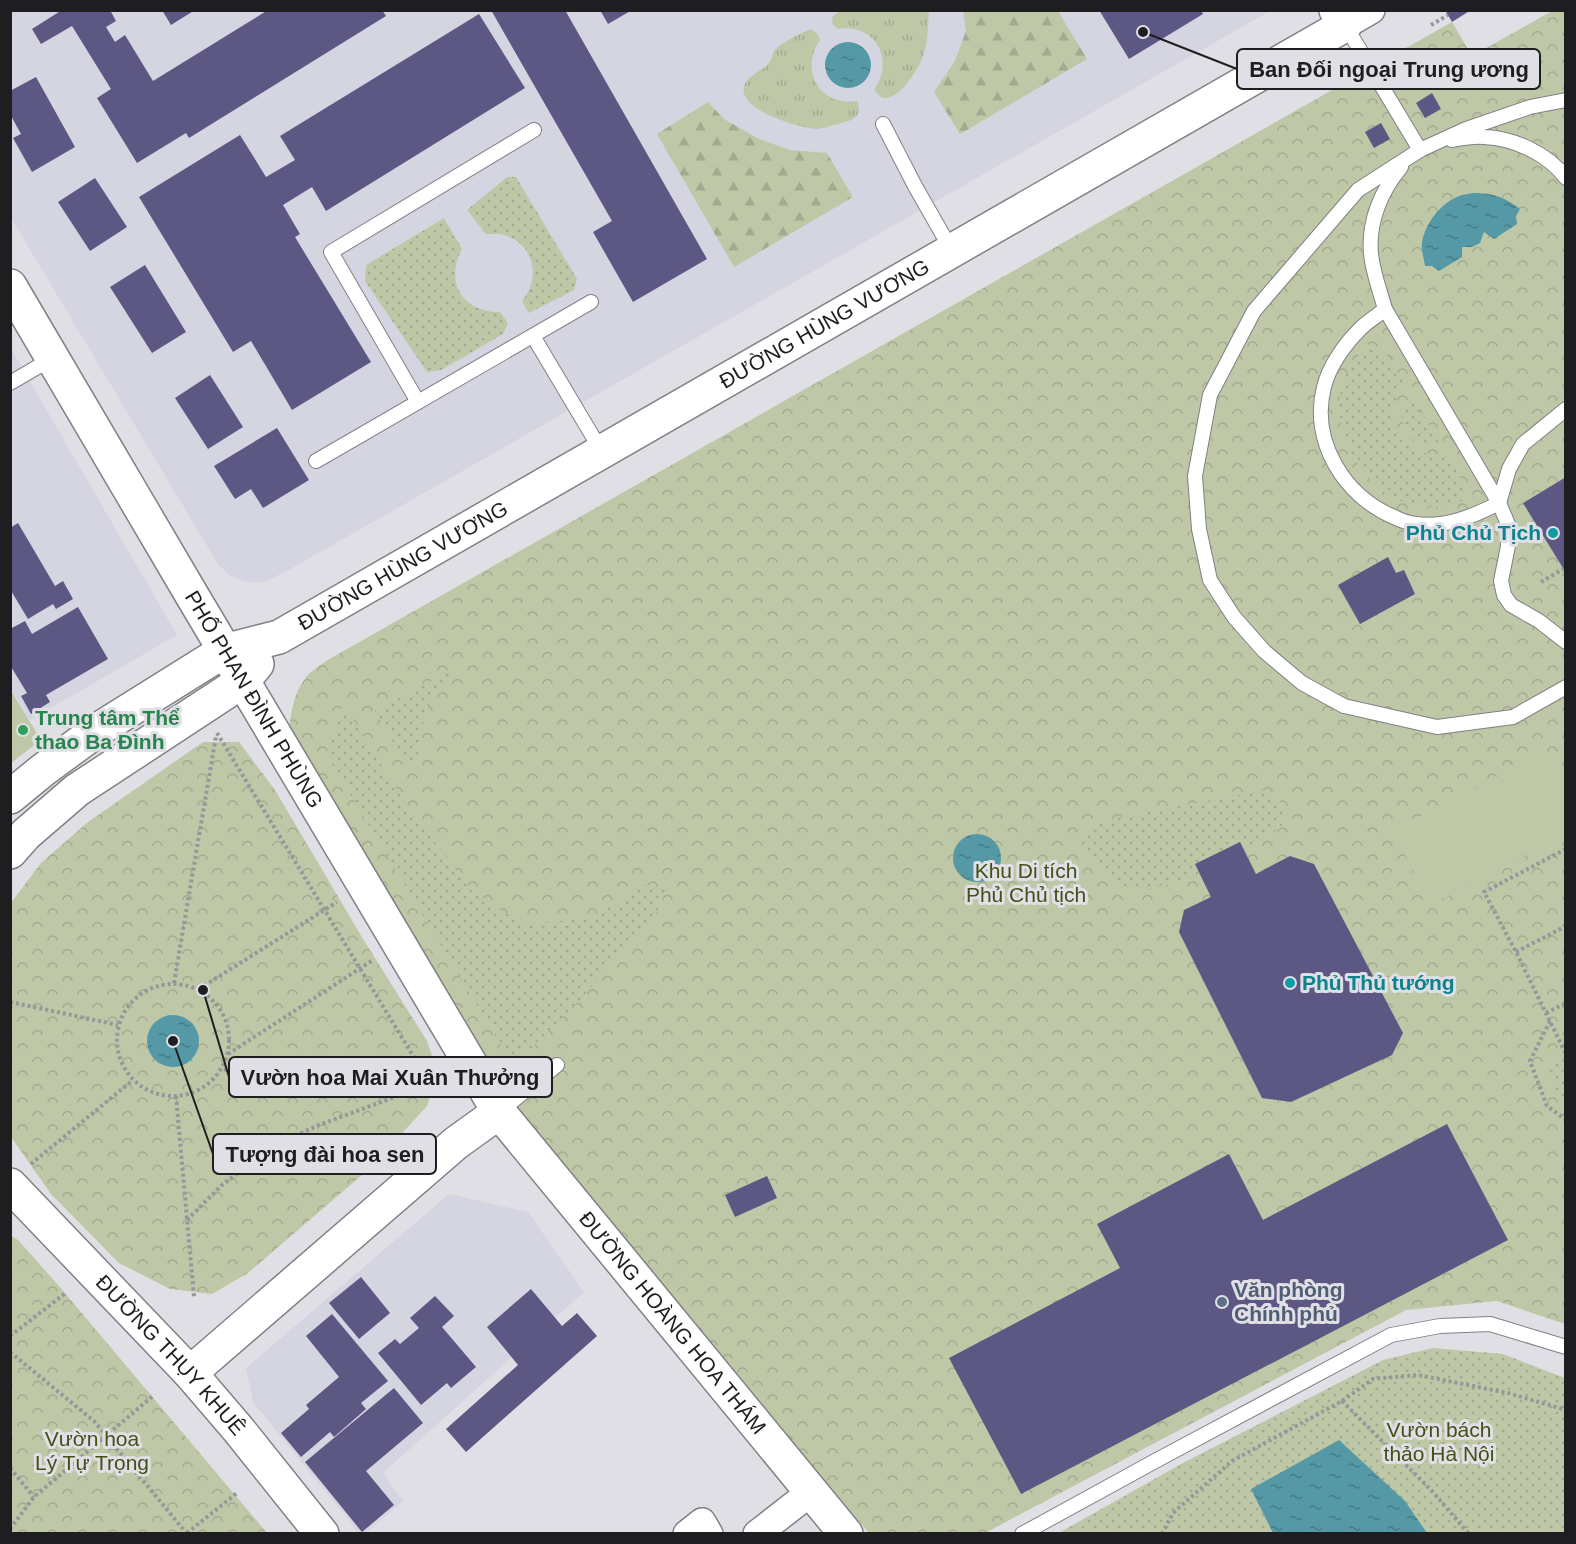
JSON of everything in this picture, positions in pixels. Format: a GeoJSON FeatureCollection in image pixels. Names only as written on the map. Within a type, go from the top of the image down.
{"type":"FeatureCollection","features":[{"type":"Feature","properties":{"kind":"main road","name":"ĐƯỜNG HÙNG VƯƠNG"},"geometry":{"type":"LineString","coordinates":[[10,797],[96,731],[224,651],[279,637],[952,251],[1351,16]]}},
{"type":"Feature","properties":{"kind":"main road","name":"PHỐ PHAN ĐÌNH PHÙNG"},"geometry":{"type":"LineString","coordinates":[[12,293],[53,357],[224,651],[499,1112]]}},
{"type":"Feature","properties":{"kind":"main road","name":"ĐƯỜNG HÙNG VƯƠNG"},"geometry":{"type":"LineString","coordinates":[[10,852],[26,834],[77,790],[243,681],[279,637]]}},
{"type":"Feature","properties":{"kind":"main road"},"geometry":{"type":"LineString","coordinates":[[190,1373],[456,1143],[499,1112]]}},
{"type":"Feature","properties":{"kind":"main road","name":"ĐƯỜNG HOÀNG HOA THÁM"},"geometry":{"type":"LineString","coordinates":[[499,1112],[846,1533]]}},
{"type":"Feature","properties":{"kind":"main road","name":"ĐƯỜNG THỤY KHUÊ"},"geometry":{"type":"LineString","coordinates":[[19,1176],[238,1429],[322,1533]]}},
{"type":"Feature","properties":{"kind":"street"},"geometry":{"type":"LineString","coordinates":[[757,1533],[812,1492]]}},
{"type":"Feature","properties":{"kind":"street"},"geometry":{"type":"LineString","coordinates":[[687,1533],[702,1522],[709,1533]]}},
{"type":"Feature","properties":{"kind":"lane"},"geometry":{"type":"LineString","coordinates":[[1351,16],[1420,150]]}},
{"type":"Feature","properties":{"kind":"lane"},"geometry":{"type":"LineString","coordinates":[[1566,100],[1530,107],[1466,129],[1420,150],[1358,190],[1254,311],[1210,395],[1195,476],[1199,529],[1210,580],[1234,617],[1264,651],[1302,682],[1344,706],[1437,727],[1513,717],[1566,687]]}},
{"type":"Feature","properties":{"kind":"lane"},"geometry":{"type":"LineString","coordinates":[[883,124],[952,251]]}},
{"type":"Feature","properties":{"kind":"lane"},"geometry":{"type":"LineString","coordinates":[[418,402],[331,252],[534,130]]}},
{"type":"Feature","properties":{"kind":"lane"},"geometry":{"type":"LineString","coordinates":[[1566,178],[1544,158],[1525,147],[1504,140],[1485,137],[1446,141],[1420,150],[1393,177],[1376,210],[1371,230],[1371,254],[1385,309],[1499,503],[1508,524],[1508,546],[1501,581],[1504,595],[1510,605],[1539,621],[1566,642]]}},
{"type":"Feature","properties":{"kind":"lane"},"geometry":{"type":"LineString","coordinates":[[316,461],[591,302]]}},
{"type":"Feature","properties":{"kind":"lane"},"geometry":{"type":"LineString","coordinates":[[1385,309],[1360,328],[1331,369],[1324,386],[1321,406],[1321,422],[1326,444],[1335,466],[1348,485],[1382,512],[1414,524],[1436,525],[1457,521],[1499,503],[1509,470],[1522,444],[1566,409]]}},
{"type":"Feature","properties":{"kind":"lane"},"geometry":{"type":"LineString","coordinates":[[533,336],[602,452]]}},
{"type":"Feature","properties":{"kind":"lane"},"geometry":{"type":"LineString","coordinates":[[10,383],[53,357]]}},
{"type":"Feature","properties":{"kind":"lane"},"geometry":{"type":"LineString","coordinates":[[499,1112],[557,1065]]}},
{"type":"Feature","properties":{"kind":"lane"},"geometry":{"type":"LineString","coordinates":[[1022,1533],[1391,1335],[1440,1326],[1490,1323],[1566,1347]]}},
{"type":"Feature","properties":{"kind":"path"},"geometry":{"type":"LineString","coordinates":[[1431,25],[1448,15]]}},
{"type":"Feature","properties":{"kind":"path"},"geometry":{"type":"LineString","coordinates":[[1540,582],[1563,569]]}},
{"type":"Feature","properties":{"kind":"path"},"geometry":{"type":"LineString","coordinates":[[174,983],[217,732],[435,1092],[401,1095],[222,1069]]}},
{"type":"Feature","properties":{"kind":"path"},"geometry":{"type":"LineString","coordinates":[[1566,849],[1484,892],[1566,1054]]}},
{"type":"Feature","properties":{"kind":"path"},"geometry":{"type":"LineString","coordinates":[[198,990],[341,899]]}},
{"type":"Feature","properties":{"kind":"path"},"geometry":{"type":"LineString","coordinates":[[1516,952],[1566,926]]}},
{"type":"Feature","properties":{"kind":"path"},"geometry":{"type":"LineString","coordinates":[[228,1054],[377,958]]}},
{"type":"Feature","properties":{"kind":"path"},"geometry":{"type":"LineString","coordinates":[[174,983],[191,986],[207,994],[219,1007],[228,1024],[230,1041],[228,1054],[219,1075],[206,1087],[188,1095],[168,1097],[149,1092],[133,1080],[122,1064],[116,1045],[118,1025],[126,1008],[140,994],[156,986],[174,983]]}},
{"type":"Feature","properties":{"kind":"path"},"geometry":{"type":"LineString","coordinates":[[10,1002],[118,1025]]}},
{"type":"Feature","properties":{"kind":"path"},"geometry":{"type":"LineString","coordinates":[[1546,1014],[1566,1003]]}},
{"type":"Feature","properties":{"kind":"path"},"geometry":{"type":"LineString","coordinates":[[1550,1021],[1530,1061],[1547,1106],[1566,1120]]}},
{"type":"Feature","properties":{"kind":"path"},"geometry":{"type":"LineString","coordinates":[[19,1176],[133,1080]]}},
{"type":"Feature","properties":{"kind":"path"},"geometry":{"type":"LineString","coordinates":[[187,1221],[223,1184],[277,1144],[319,1125],[401,1095]]}},
{"type":"Feature","properties":{"kind":"path"},"geometry":{"type":"LineString","coordinates":[[176,1096],[194,1297]]}},
{"type":"Feature","properties":{"kind":"path"},"geometry":{"type":"LineString","coordinates":[[10,1336],[67,1292]]}},
{"type":"Feature","properties":{"kind":"path"},"geometry":{"type":"LineString","coordinates":[[10,1352],[94,1421],[187,1533],[237,1493]]}},
{"type":"Feature","properties":{"kind":"path"},"geometry":{"type":"LineString","coordinates":[[1162,1533],[1173,1513],[1232,1461],[1342,1401],[1373,1379],[1418,1375],[1508,1394],[1566,1410]]}},
{"type":"Feature","properties":{"kind":"path"},"geometry":{"type":"LineString","coordinates":[[10,1529],[34,1497],[154,1395]]}},
{"type":"Feature","properties":{"kind":"path"},"geometry":{"type":"LineString","coordinates":[[1342,1401],[1432,1491],[1469,1533]]}},
{"type":"Feature","properties":{"kind":"path"},"geometry":{"type":"LineString","coordinates":[[10,1468],[34,1497]]}},
{"type":"Feature","properties":{"kind":"shaded area"},"geometry":{"type":"Polygon","coordinates":[[[10,11],[1270,11],[287,571],[264,582],[245,582],[229,575],[218,564],[11,218],[10,11]]]}},
{"type":"Feature","properties":{"kind":"shaded area"},"geometry":{"type":"Polygon","coordinates":[[[10,347],[177,635],[30,720],[11,689],[10,347]]]}},
{"type":"Feature","properties":{"kind":"shaded area"},"geometry":{"type":"Polygon","coordinates":[[[449,1194],[528,1212],[584,1292],[383,1473],[403,1501],[366,1533],[359,1533],[253,1402],[246,1368],[449,1194]]]}},
{"type":"Feature","properties":{"kind":"green space"},"geometry":{"type":"Polygon","coordinates":[[[841,10],[929,11],[922,59],[909,81],[891,97],[883,98],[874,90],[883,67],[878,46],[862,32],[838,29],[833,25],[832,17],[841,10]]]}},
{"type":"Feature","properties":{"kind":"green space"},"geometry":{"type":"Polygon","coordinates":[[[963,11],[1058,11],[1087,59],[960,134],[934,92],[955,61],[966,31],[963,11]]]}},
{"type":"Feature","properties":{"kind":"green space","name":"Khu Di tích Phủ Chủ tịch"},"geometry":{"type":"Polygon","coordinates":[[[1552,11],[1565,11],[1565,1324],[1497,1301],[1406,1310],[985,1533],[869,1533],[517,1116],[289,731],[296,695],[309,674],[326,661],[1452,22],[1472,56],[1552,11]]]}},
{"type":"Feature","properties":{"kind":"green space"},"geometry":{"type":"Polygon","coordinates":[[[811,29],[820,40],[812,63],[813,75],[817,84],[823,93],[844,101],[857,101],[859,107],[858,115],[852,119],[816,129],[770,116],[758,109],[744,93],[747,81],[768,64],[778,47],[811,29]]]}},
{"type":"Feature","properties":{"kind":"green space"},"geometry":{"type":"Polygon","coordinates":[[[708,102],[724,119],[759,139],[790,150],[827,153],[853,197],[734,267],[657,134],[708,102]]]}},
{"type":"Feature","properties":{"kind":"green space"},"geometry":{"type":"Polygon","coordinates":[[[507,177],[516,177],[577,279],[574,290],[529,313],[522,301],[532,281],[533,271],[527,252],[512,238],[500,234],[486,234],[467,210],[507,177]]]}},
{"type":"Feature","properties":{"kind":"green space"},"geometry":{"type":"Polygon","coordinates":[[[444,218],[462,249],[455,273],[460,293],[476,307],[500,312],[508,323],[503,334],[441,370],[427,372],[365,281],[366,265],[444,218]]]}},
{"type":"Feature","properties":{"kind":"green space"},"geometry":{"type":"Polygon","coordinates":[[[1368,344],[1372,350],[1385,353],[1406,384],[1393,410],[1398,436],[1404,444],[1417,451],[1446,454],[1464,483],[1462,493],[1464,500],[1446,506],[1428,507],[1410,504],[1381,489],[1358,465],[1344,433],[1339,401],[1347,372],[1368,344]]]}},
{"type":"Feature","properties":{"kind":"green space"},"geometry":{"type":"Polygon","coordinates":[[[1411,396],[1438,440],[1437,443],[1420,444],[1407,431],[1402,413],[1404,404],[1411,396]]]}},
{"type":"Feature","properties":{"kind":"green space"},"geometry":{"type":"Polygon","coordinates":[[[452,670],[451,677],[439,689],[425,712],[416,765],[408,768],[375,711],[452,670]]]}},
{"type":"Feature","properties":{"kind":"green space","name":"Trung tâm Thể thao Ba Đình"},"geometry":{"type":"Polygon","coordinates":[[[10,689],[41,740],[11,763],[10,763],[10,689]]]}},
{"type":"Feature","properties":{"kind":"green space"},"geometry":{"type":"Polygon","coordinates":[[[343,704],[404,801],[472,891],[525,925],[594,917],[646,885],[666,889],[657,912],[576,1004],[530,1049],[510,1060],[326,754],[343,704]]]}},
{"type":"Feature","properties":{"kind":"green space"},"geometry":{"type":"Polygon","coordinates":[[[203,742],[239,742],[275,790],[363,939],[427,1041],[438,1074],[427,1106],[369,1169],[248,1273],[212,1294],[170,1289],[119,1263],[51,1194],[11,1137],[10,904],[41,863],[88,822],[203,742]]]}},
{"type":"Feature","properties":{"kind":"green space"},"geometry":{"type":"Polygon","coordinates":[[[1546,751],[1565,789],[1565,834],[1431,905],[1393,831],[1546,751]]]}},
{"type":"Feature","properties":{"kind":"green space"},"geometry":{"type":"Polygon","coordinates":[[[1265,790],[1278,799],[1286,810],[1285,820],[1279,829],[1244,849],[1240,842],[1195,864],[1199,874],[1180,883],[1145,887],[1123,886],[1094,862],[1082,845],[1080,837],[1087,829],[1112,819],[1265,790]]]}},
{"type":"Feature","properties":{"kind":"green space"},"geometry":{"type":"Polygon","coordinates":[[[1554,1058],[1564,1074],[1565,1107],[1546,1071],[1549,1062],[1554,1058]]]}},
{"type":"Feature","properties":{"kind":"green space","name":"Vườn hoa Lý Tự Trọng"},"geometry":{"type":"Polygon","coordinates":[[[10,1235],[18,1240],[59,1286],[267,1533],[11,1533],[10,1235]]]}},
{"type":"Feature","properties":{"kind":"green space","name":"Vườn bách thảo Hà Nội"},"geometry":{"type":"Polygon","coordinates":[[[1433,1348],[1503,1354],[1565,1378],[1565,1533],[1057,1534],[1183,1463],[1383,1360],[1433,1348]]]}},
{"type":"Feature","properties":{"kind":"water"},"geometry":{"type":"Polygon","coordinates":[[[848,42],[864,49],[871,65],[864,81],[848,88],[832,81],[825,65],[832,49],[848,42]]]}},
{"type":"Feature","properties":{"kind":"water"},"geometry":{"type":"Polygon","coordinates":[[[1473,193],[1493,195],[1520,209],[1516,216],[1517,224],[1494,239],[1484,232],[1480,243],[1472,247],[1462,247],[1462,257],[1439,271],[1432,266],[1425,266],[1422,243],[1430,221],[1452,199],[1473,193]]]}},
{"type":"Feature","properties":{"kind":"water"},"geometry":{"type":"Polygon","coordinates":[[[972,834],[982,834],[997,844],[1001,858],[997,872],[991,878],[982,882],[972,882],[957,872],[953,863],[953,853],[963,838],[972,834]]]}},
{"type":"Feature","properties":{"kind":"water"},"geometry":{"type":"Polygon","coordinates":[[[173,1015],[187,1019],[195,1027],[199,1041],[195,1055],[187,1063],[173,1067],[159,1063],[151,1055],[147,1041],[151,1027],[159,1019],[173,1015]]]}},
{"type":"Feature","properties":{"kind":"water"},"geometry":{"type":"Polygon","coordinates":[[[1339,1440],[1405,1501],[1427,1533],[1273,1533],[1251,1489],[1339,1440]]]}},
{"type":"Feature","properties":{"kind":"building"},"geometry":{"type":"Polygon","coordinates":[[[62,10],[110,10],[116,21],[106,27],[115,42],[125,35],[153,81],[268,10],[382,10],[386,16],[189,138],[186,133],[137,163],[97,98],[111,89],[72,26],[41,44],[32,29],[62,10]]]}},
{"type":"Feature","properties":{"kind":"building"},"geometry":{"type":"Polygon","coordinates":[[[162,10],[195,10],[171,25],[162,10]]]}},
{"type":"Feature","properties":{"kind":"building"},"geometry":{"type":"Polygon","coordinates":[[[491,10],[565,10],[707,259],[633,302],[593,232],[612,221],[491,10]]]}},
{"type":"Feature","properties":{"kind":"building"},"geometry":{"type":"Polygon","coordinates":[[[600,10],[632,10],[608,24],[600,10]]]}},
{"type":"Feature","properties":{"kind":"building"},"geometry":{"type":"Polygon","coordinates":[[[1099,10],[1201,10],[1203,14],[1129,59],[1099,10]]]}},
{"type":"Feature","properties":{"kind":"building"},"geometry":{"type":"Polygon","coordinates":[[[1445,10],[1471,10],[1452,22],[1445,10]]]}},
{"type":"Feature","properties":{"kind":"building"},"geometry":{"type":"Polygon","coordinates":[[[479,14],[525,88],[326,211],[312,187],[283,205],[300,234],[295,237],[371,362],[292,410],[251,341],[233,352],[139,197],[240,135],[266,177],[295,160],[280,136],[479,14]]]}},
{"type":"Feature","properties":{"kind":"building"},"geometry":{"type":"Polygon","coordinates":[[[36,77],[75,147],[32,172],[13,138],[21,134],[10,114],[10,91],[36,77]]]}},
{"type":"Feature","properties":{"kind":"building"},"geometry":{"type":"Polygon","coordinates":[[[1432,93],[1441,109],[1425,118],[1416,103],[1432,93]]]}},
{"type":"Feature","properties":{"kind":"building"},"geometry":{"type":"Polygon","coordinates":[[[1381,123],[1390,139],[1374,148],[1365,132],[1381,123]]]}},
{"type":"Feature","properties":{"kind":"building"},"geometry":{"type":"Polygon","coordinates":[[[95,178],[127,227],[90,251],[58,202],[95,178]]]}},
{"type":"Feature","properties":{"kind":"building"},"geometry":{"type":"Polygon","coordinates":[[[145,265],[186,332],[152,353],[110,287],[145,265]]]}},
{"type":"Feature","properties":{"kind":"building"},"geometry":{"type":"Polygon","coordinates":[[[210,375],[243,427],[208,449],[175,398],[210,375]]]}},
{"type":"Feature","properties":{"kind":"building"},"geometry":{"type":"Polygon","coordinates":[[[277,428],[309,480],[263,508],[251,489],[235,499],[214,466],[277,428]]]}},
{"type":"Feature","properties":{"kind":"building","name":"Phủ Chủ Tịch"},"geometry":{"type":"Polygon","coordinates":[[[1566,477],[1566,573],[1523,503],[1566,477]]]}},
{"type":"Feature","properties":{"kind":"building"},"geometry":{"type":"Polygon","coordinates":[[[18,523],[55,586],[63,581],[73,599],[56,609],[53,604],[28,619],[10,589],[10,528],[18,523]]]}},
{"type":"Feature","properties":{"kind":"building"},"geometry":{"type":"Polygon","coordinates":[[[1388,557],[1396,573],[1404,570],[1415,594],[1360,624],[1338,585],[1388,557]]]}},
{"type":"Feature","properties":{"kind":"building"},"geometry":{"type":"Polygon","coordinates":[[[78,607],[108,659],[46,695],[50,702],[31,714],[21,696],[27,693],[10,665],[10,629],[25,621],[32,634],[78,607]]]}},
{"type":"Feature","properties":{"kind":"building","name":"Phủ Thủ tướng"},"geometry":{"type":"Polygon","coordinates":[[[1240,842],[1256,874],[1290,856],[1314,864],[1403,1033],[1392,1055],[1291,1102],[1262,1098],[1179,932],[1184,910],[1211,897],[1195,864],[1240,842]]]}},
{"type":"Feature","properties":{"kind":"building","name":"Văn phòng Chính phủ"},"geometry":{"type":"Polygon","coordinates":[[[1447,1124],[1508,1240],[1021,1494],[949,1358],[1120,1268],[1097,1224],[1229,1154],[1263,1220],[1447,1124]]]}},
{"type":"Feature","properties":{"kind":"building"},"geometry":{"type":"Polygon","coordinates":[[[767,1176],[777,1198],[735,1217],[725,1195],[767,1176]]]}},
{"type":"Feature","properties":{"kind":"building"},"geometry":{"type":"Polygon","coordinates":[[[361,1277],[390,1313],[359,1339],[329,1303],[361,1277]]]}},
{"type":"Feature","properties":{"kind":"building"},"geometry":{"type":"Polygon","coordinates":[[[531,1289],[562,1326],[577,1313],[597,1336],[466,1452],[446,1429],[518,1365],[487,1327],[531,1289]]]}},
{"type":"Feature","properties":{"kind":"building"},"geometry":{"type":"Polygon","coordinates":[[[435,1296],[454,1316],[442,1327],[476,1367],[451,1388],[447,1383],[421,1405],[378,1353],[395,1339],[400,1344],[419,1328],[410,1318],[435,1296]]]}},
{"type":"Feature","properties":{"kind":"building"},"geometry":{"type":"Polygon","coordinates":[[[332,1314],[388,1381],[361,1403],[366,1409],[334,1437],[330,1432],[301,1457],[281,1433],[309,1409],[306,1405],[339,1377],[306,1336],[332,1314]]]}},
{"type":"Feature","properties":{"kind":"building"},"geometry":{"type":"Polygon","coordinates":[[[394,1388],[423,1423],[366,1471],[394,1505],[362,1532],[305,1462],[394,1388]]]}},
{"type":"Feature","properties":{"kind":"place","name":"Ban Đối ngoại Trung ương"},"geometry":{"type":"Point","coordinates":[1143,32]}},
{"type":"Feature","properties":{"kind":"place","name":"Phủ Chủ Tịch"},"geometry":{"type":"Point","coordinates":[1553,533]}},
{"type":"Feature","properties":{"kind":"place","name":"Trung tâm Thể thao Ba Đình"},"geometry":{"type":"Point","coordinates":[23,730]}},
{"type":"Feature","properties":{"kind":"place","name":"Phủ Thủ tướng"},"geometry":{"type":"Point","coordinates":[1290,983]}},
{"type":"Feature","properties":{"kind":"place","name":"Vườn hoa Mai Xuân Thưởng"},"geometry":{"type":"Point","coordinates":[203,990]}},
{"type":"Feature","properties":{"kind":"place","name":"Tượng đài hoa sen"},"geometry":{"type":"Point","coordinates":[173,1041]}},
{"type":"Feature","properties":{"kind":"place","name":"Văn phòng Chính phủ"},"geometry":{"type":"Point","coordinates":[1222,1302]}}]}
